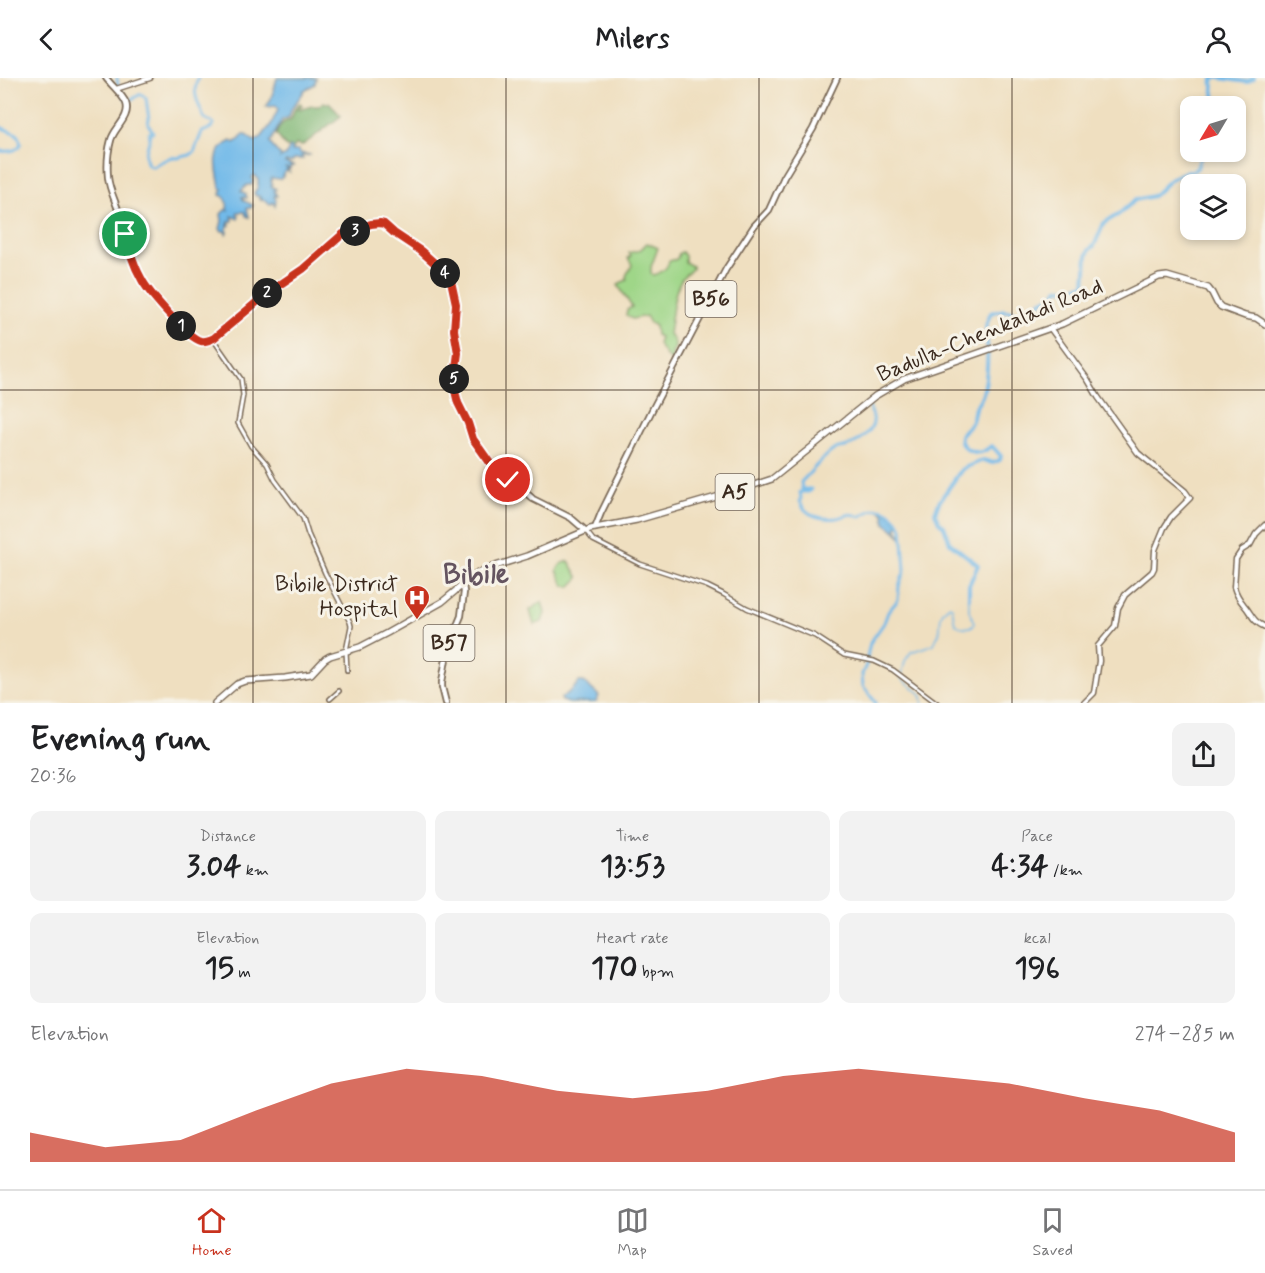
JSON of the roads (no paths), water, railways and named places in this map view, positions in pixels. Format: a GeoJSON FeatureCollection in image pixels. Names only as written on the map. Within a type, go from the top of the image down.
{"type":"FeatureCollection","features":[{"type":"Feature","properties":{"kind":"highway","name":"Badulla-Chenkaladi Road"},"geometry":{"type":"LineString","coordinates":[[215,703],[237,684],[244,681],[308,675],[314,672],[325,659],[368,643],[441,602],[476,574],[486,569],[527,556],[586,531],[637,520],[772,479],[867,402],[904,379],[1062,324],[1159,277],[1167,276],[1208,288],[1221,307],[1256,318],[1265,324]]}},
{"type":"Feature","properties":{"kind":"main road"},"geometry":{"type":"LineString","coordinates":[[106,78],[125,101],[127,109],[126,115],[111,140],[107,172],[131,256],[150,293],[189,333],[200,341],[217,336],[269,292],[303,269],[343,234],[371,224],[384,224],[421,251],[451,281],[456,304],[454,330],[458,353],[454,383],[458,403],[473,439],[495,470],[535,501],[571,518],[586,531]]}},
{"type":"Feature","properties":{"kind":"main road"},"geometry":{"type":"LineString","coordinates":[[116,89],[150,78]]}},
{"type":"Feature","properties":{"kind":"main road","name":"B56"},"geometry":{"type":"LineString","coordinates":[[596,528],[601,513],[652,410],[726,269],[754,226],[769,210],[784,177],[813,129],[837,78]]}},
{"type":"Feature","properties":{"kind":"main road"},"geometry":{"type":"LineString","coordinates":[[1050,328],[1138,453],[1180,486],[1190,498],[1171,517],[1155,550],[1152,572],[1125,596],[1118,608],[1115,626],[1098,646],[1099,660],[1094,693],[1084,703]]}},
{"type":"Feature","properties":{"kind":"main road"},"geometry":{"type":"LineString","coordinates":[[1265,525],[1236,559],[1234,590],[1254,620],[1265,627]]}},
{"type":"Feature","properties":{"kind":"main road","name":"B57"},"geometry":{"type":"LineString","coordinates":[[446,703],[442,682],[448,647],[461,616],[463,585]]}},
{"type":"Feature","properties":{"kind":"street"},"geometry":{"type":"LineString","coordinates":[[217,336],[241,379],[243,394],[238,423],[251,446],[267,464],[275,480],[303,518],[325,573],[350,622],[346,651],[348,670]]}},
{"type":"Feature","properties":{"kind":"street"},"geometry":{"type":"LineString","coordinates":[[586,531],[593,540],[640,564],[707,586],[747,608],[815,636],[844,655],[874,661],[893,670],[937,703]]}},
{"type":"Feature","properties":{"kind":"street"},"geometry":{"type":"LineString","coordinates":[[330,699],[339,691]]}},
{"type":"Feature","properties":{"kind":"water"},"geometry":{"type":"Polygon","coordinates":[[[277,78],[316,78],[315,84],[303,91],[289,117],[282,120],[270,143],[281,156],[280,158],[285,156],[290,147],[293,148],[292,151],[299,150],[299,153],[311,155],[286,162],[293,166],[290,169],[286,168],[289,172],[286,171],[280,179],[271,178],[271,186],[276,189],[274,191],[277,196],[274,196],[275,206],[273,202],[268,203],[262,200],[262,197],[261,200],[259,196],[256,196],[254,193],[258,187],[258,179],[255,175],[252,177],[252,185],[247,185],[241,191],[246,194],[247,198],[242,197],[244,201],[253,205],[247,208],[249,217],[245,212],[238,212],[238,219],[232,216],[233,221],[229,221],[230,225],[228,224],[226,234],[220,229],[221,214],[228,210],[227,200],[220,195],[223,189],[220,188],[217,156],[224,145],[231,141],[234,143],[243,135],[254,141],[260,139],[270,126],[278,109],[276,106],[266,107],[271,99],[277,78]]]}},
{"type":"Feature","properties":{"kind":"water"},"geometry":{"type":"Polygon","coordinates":[[[880,510],[896,520],[899,525],[896,528],[902,539],[885,523],[884,514],[880,510]]]}},
{"type":"Feature","properties":{"kind":"water"},"geometry":{"type":"Polygon","coordinates":[[[579,682],[584,682],[599,696],[596,702],[562,701],[561,698],[579,682]]]}},
{"type":"Feature","properties":{"kind":"waterway"},"geometry":{"type":"LineString","coordinates":[[117,78],[118,87]]}},
{"type":"Feature","properties":{"kind":"waterway"},"geometry":{"type":"LineString","coordinates":[[120,89],[127,100],[141,94],[146,98],[148,124],[153,132],[149,133],[146,160],[148,165],[153,166],[171,157],[190,155],[194,152],[202,132],[214,124],[204,118],[198,103],[195,89],[198,78]]}},
{"type":"Feature","properties":{"kind":"waterway"},"geometry":{"type":"LineString","coordinates":[[1215,96],[1213,79],[1217,78]]}},
{"type":"Feature","properties":{"kind":"waterway"},"geometry":{"type":"LineString","coordinates":[[1220,78],[1247,82],[1254,78]]}},
{"type":"Feature","properties":{"kind":"waterway"},"geometry":{"type":"LineString","coordinates":[[0,127],[17,134],[21,143],[18,148],[0,151]]}},
{"type":"Feature","properties":{"kind":"waterway"},"geometry":{"type":"LineString","coordinates":[[969,598],[969,585],[978,565],[950,543],[944,526],[939,522],[935,513],[939,502],[962,469],[983,460],[993,463],[1000,460],[1001,456],[992,446],[985,451],[974,452],[964,447],[961,439],[963,432],[972,422],[975,408],[984,391],[987,364],[986,329],[991,313],[1005,311],[1019,315],[1027,312],[1058,289],[1085,284],[1087,256],[1104,223],[1135,200],[1153,196],[1171,179],[1187,171],[1193,171],[1199,162]]}},
{"type":"Feature","properties":{"kind":"waterway"},"geometry":{"type":"LineString","coordinates":[[868,404],[873,415],[873,422],[868,432],[854,443],[831,451],[822,459],[801,482],[802,489],[811,489],[809,492],[800,492],[800,501],[810,513],[826,518],[851,514],[860,517],[874,509],[883,509],[893,515],[902,528],[905,570],[899,586],[898,600],[888,612],[884,623],[870,643],[862,674],[863,686],[876,703]]}},
{"type":"Feature","properties":{"kind":"waterway"},"geometry":{"type":"LineString","coordinates":[[922,703],[921,694],[901,678],[905,661],[911,652],[934,644],[939,634],[943,611],[950,605],[955,624],[964,628],[973,626],[969,598]]}},
{"type":"Feature","properties":{"kind":"place","name":"Bibile District Hospital"},"geometry":{"type":"Point","coordinates":[417,621]}},
{"type":"Feature","properties":{"kind":"district","name":"Bibile"},"geometry":{"type":"Point","coordinates":[476,575]}}]}
